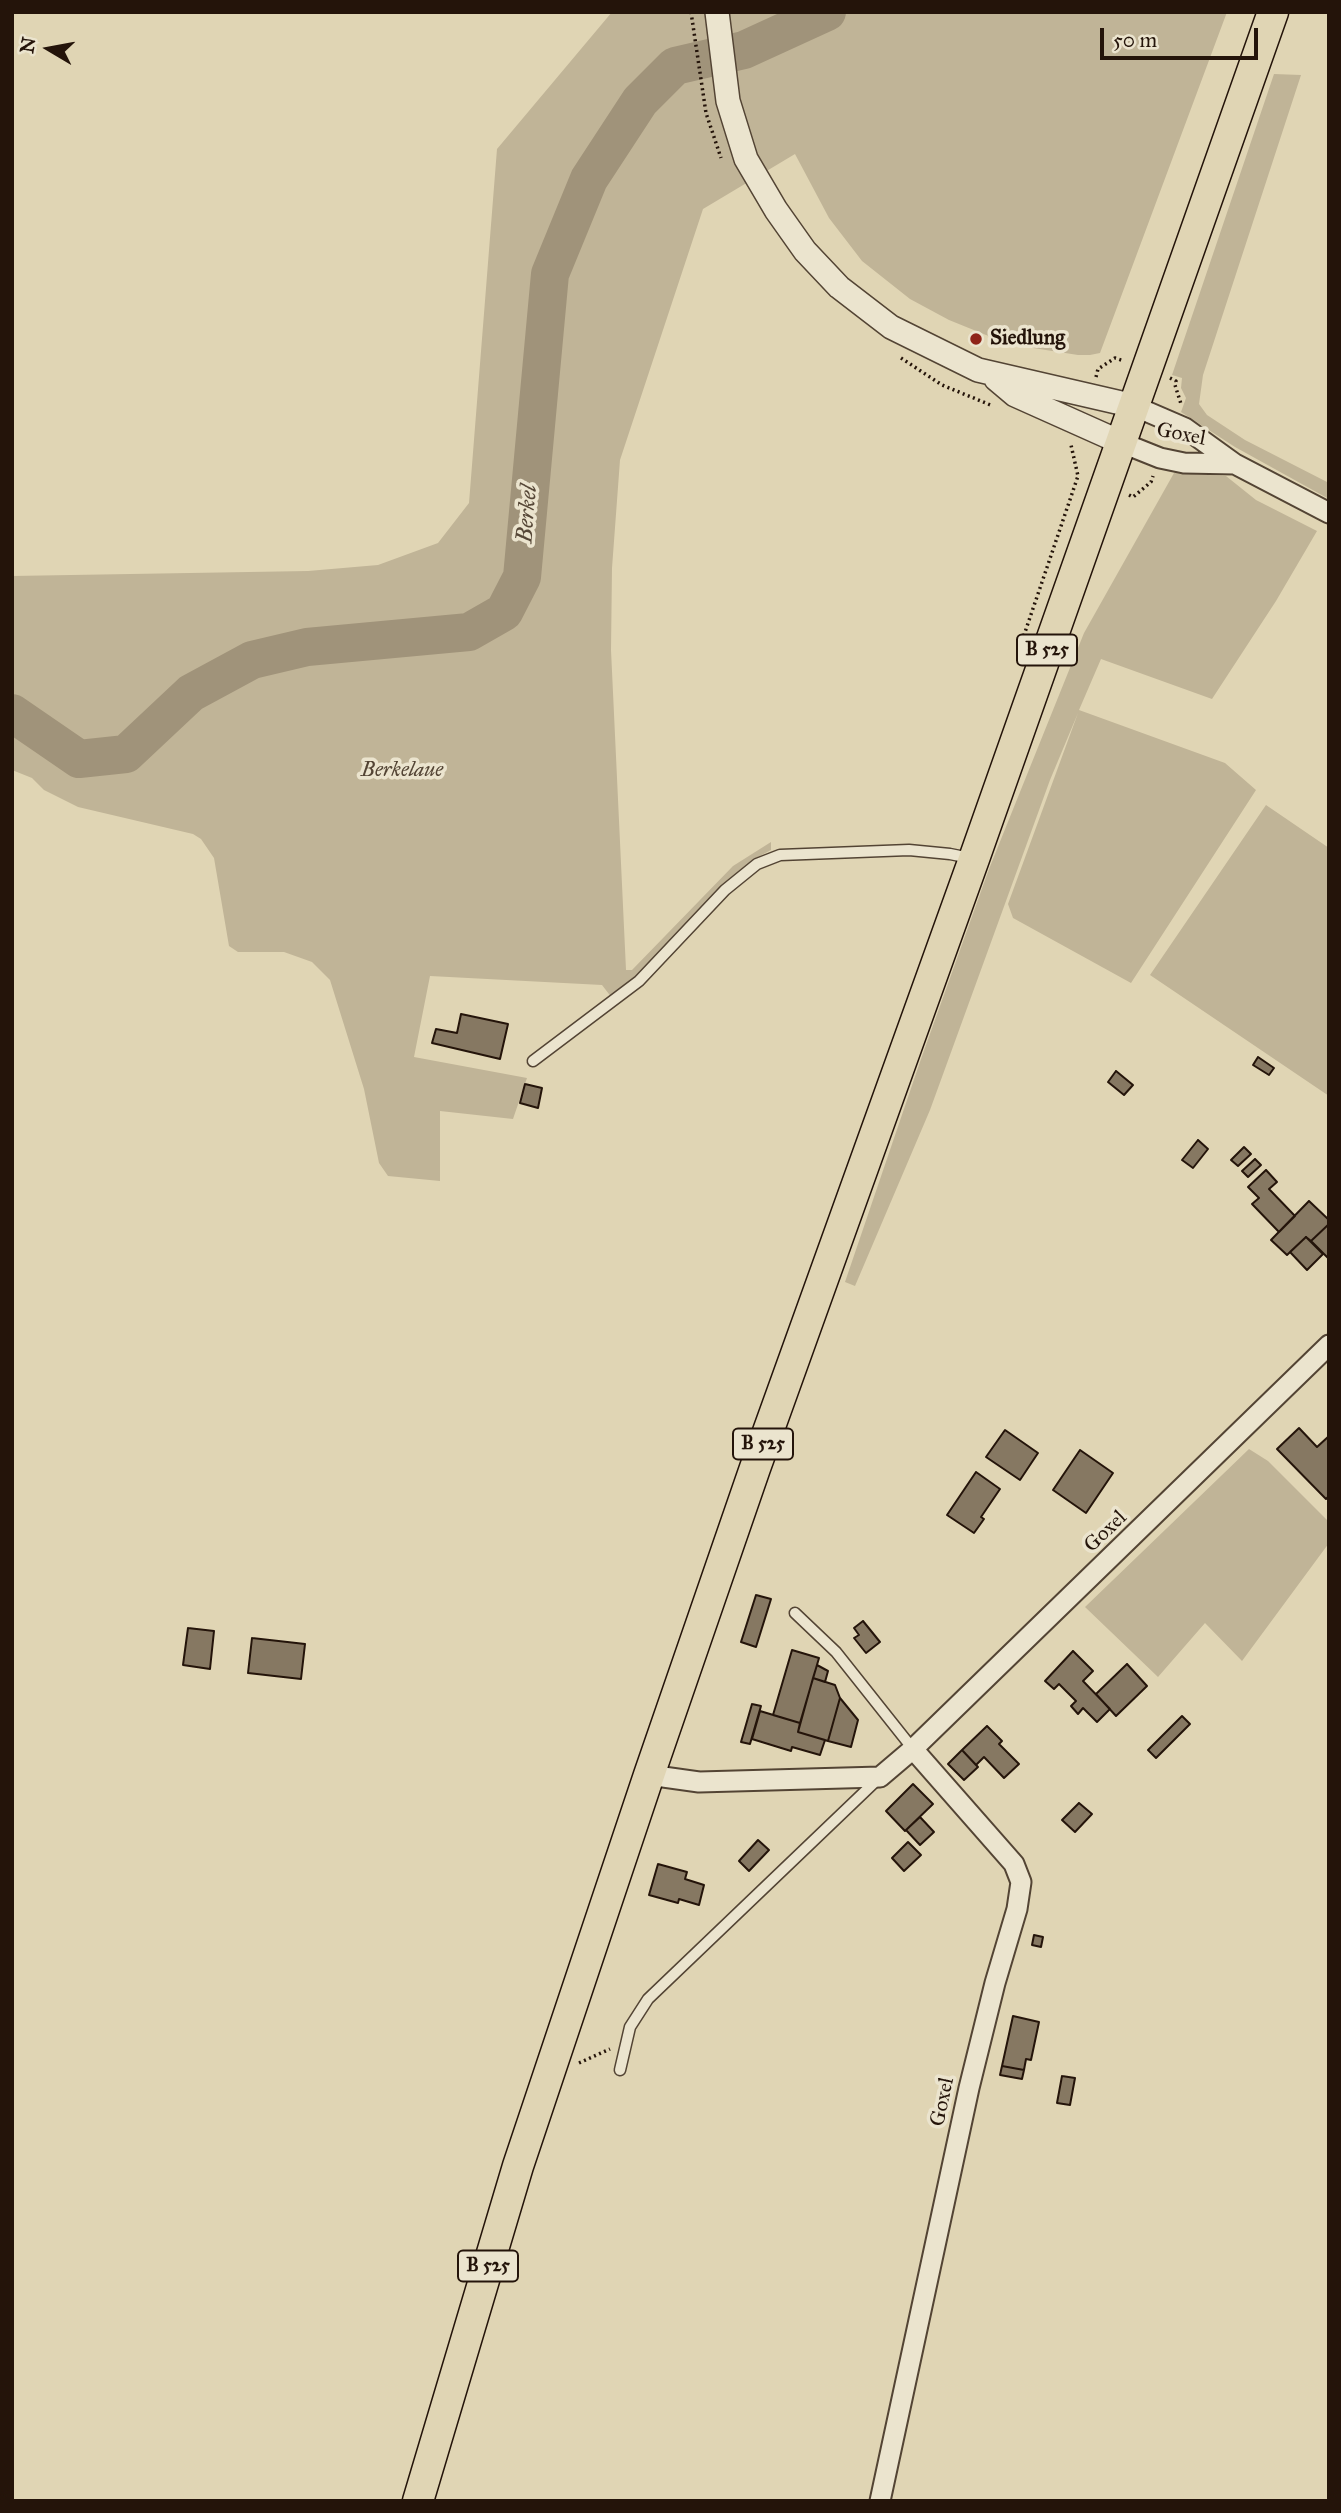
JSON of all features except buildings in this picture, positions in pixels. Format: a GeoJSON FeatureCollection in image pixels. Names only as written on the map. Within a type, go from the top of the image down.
{"type":"FeatureCollection","features":[{"type":"Feature","properties":{"kind":"main road","name":"B 525"},"geometry":{"type":"LineString","coordinates":[[418,2501],[518,2166],[649,1775],[759,1455],[974,859],[1273,12]]}},
{"type":"Feature","properties":{"kind":"street"},"geometry":{"type":"LineString","coordinates":[[716,12],[728,101],[746,159],[776,210],[805,251],[839,287],[891,327],[991,375],[1134,406]]}},
{"type":"Feature","properties":{"kind":"street"},"geometry":{"type":"LineString","coordinates":[[991,375],[1015,395],[1121,442]]}},
{"type":"Feature","properties":{"kind":"street","name":"Goxel"},"geometry":{"type":"LineString","coordinates":[[1134,406],[1185,428],[1234,464],[1329,513]]}},
{"type":"Feature","properties":{"kind":"street","name":"Goxel"},"geometry":{"type":"LineString","coordinates":[[1121,442],[1160,458],[1184,463],[1234,464]]}},
{"type":"Feature","properties":{"kind":"street","name":"Goxel"},"geometry":{"type":"LineString","coordinates":[[880,1777],[914,1749],[1329,1345]]}},
{"type":"Feature","properties":{"kind":"street","name":"Goxel"},"geometry":{"type":"LineString","coordinates":[[880,2501],[969,2088],[1017,1909],[1021,1882],[1014,1864],[914,1749]]}},
{"type":"Feature","properties":{"kind":"street"},"geometry":{"type":"LineString","coordinates":[[649,1775],[699,1782],[880,1777]]}},
{"type":"Feature","properties":{"kind":"lane"},"geometry":{"type":"LineString","coordinates":[[533,1061],[639,981],[725,890],[757,864],[780,855],[909,850],[950,853],[974,859]]}},
{"type":"Feature","properties":{"kind":"lane"},"geometry":{"type":"LineString","coordinates":[[795,1613],[836,1651],[914,1749]]}},
{"type":"Feature","properties":{"kind":"lane"},"geometry":{"type":"LineString","coordinates":[[620,2070],[630,2027],[649,1999],[880,1777]]}},
{"type":"Feature","properties":{"kind":"path"},"geometry":{"type":"LineString","coordinates":[[691,14],[701,91]]}},
{"type":"Feature","properties":{"kind":"path"},"geometry":{"type":"LineString","coordinates":[[1095,378],[1098,369],[1115,358]]}},
{"type":"Feature","properties":{"kind":"path"},"geometry":{"type":"LineString","coordinates":[[1169,378],[1176,381],[1185,428]]}},
{"type":"Feature","properties":{"kind":"path"},"geometry":{"type":"LineString","coordinates":[[1124,494],[1133,497],[1151,482],[1160,458]]}},
{"type":"Feature","properties":{"kind":"green space","name":"Berkelaue"},"geometry":{"type":"Polygon","coordinates":[[[612,12],[1227,12],[1100,353],[1078,355],[1033,348],[991,337],[949,320],[910,299],[862,261],[829,218],[795,154],[703,209],[620,460],[612,568],[611,650],[626,970],[632,970],[733,866],[771,842],[771,850],[756,858],[721,888],[639,975],[612,998],[602,985],[430,976],[414,1057],[527,1078],[513,1119],[440,1111],[440,1181],[388,1176],[379,1163],[364,1089],[330,980],[312,962],[284,952],[238,952],[229,946],[214,858],[201,839],[193,834],[78,807],[44,790],[32,778],[12,770],[12,576],[308,571],[378,565],[438,543],[469,503],[497,149],[612,12]]]}},
{"type":"Feature","properties":{"kind":"green space"},"geometry":{"type":"Polygon","coordinates":[[[1274,74],[1301,75],[1203,375],[1199,404],[1207,415],[1245,440],[1329,483],[1329,499],[1235,447],[1181,412],[1186,398],[1181,388],[1182,378],[1172,375],[1274,74]]]}},
{"type":"Feature","properties":{"kind":"green space"},"geometry":{"type":"Polygon","coordinates":[[[1174,473],[1226,476],[1256,500],[1317,531],[1276,601],[1212,699],[1101,659],[1079,710],[1225,763],[1256,790],[1131,983],[1013,918],[1008,904],[1078,713],[1050,780],[930,1110],[855,1286],[845,1282],[989,869],[1084,633],[1174,473]]]}},
{"type":"Feature","properties":{"kind":"green space"},"geometry":{"type":"Polygon","coordinates":[[[1266,805],[1329,848],[1329,1096],[1150,975],[1266,805]]]}},
{"type":"Feature","properties":{"kind":"green space"},"geometry":{"type":"Polygon","coordinates":[[[1249,1449],[1268,1461],[1329,1522],[1329,1543],[1242,1661],[1205,1623],[1158,1677],[1085,1607],[1249,1449]]]}},
{"type":"Feature","properties":{"kind":"waterway","name":"Berkel"},"geometry":{"type":"LineString","coordinates":[[12,713],[79,759],[126,754],[191,693],[252,660],[307,647],[469,632],[504,612],[522,577],[550,274],[589,179],[640,101],[675,66],[744,50],[827,12]]}},
{"type":"Feature","properties":{"kind":"place","name":"Siedlung"},"geometry":{"type":"Point","coordinates":[976,339]}}]}
